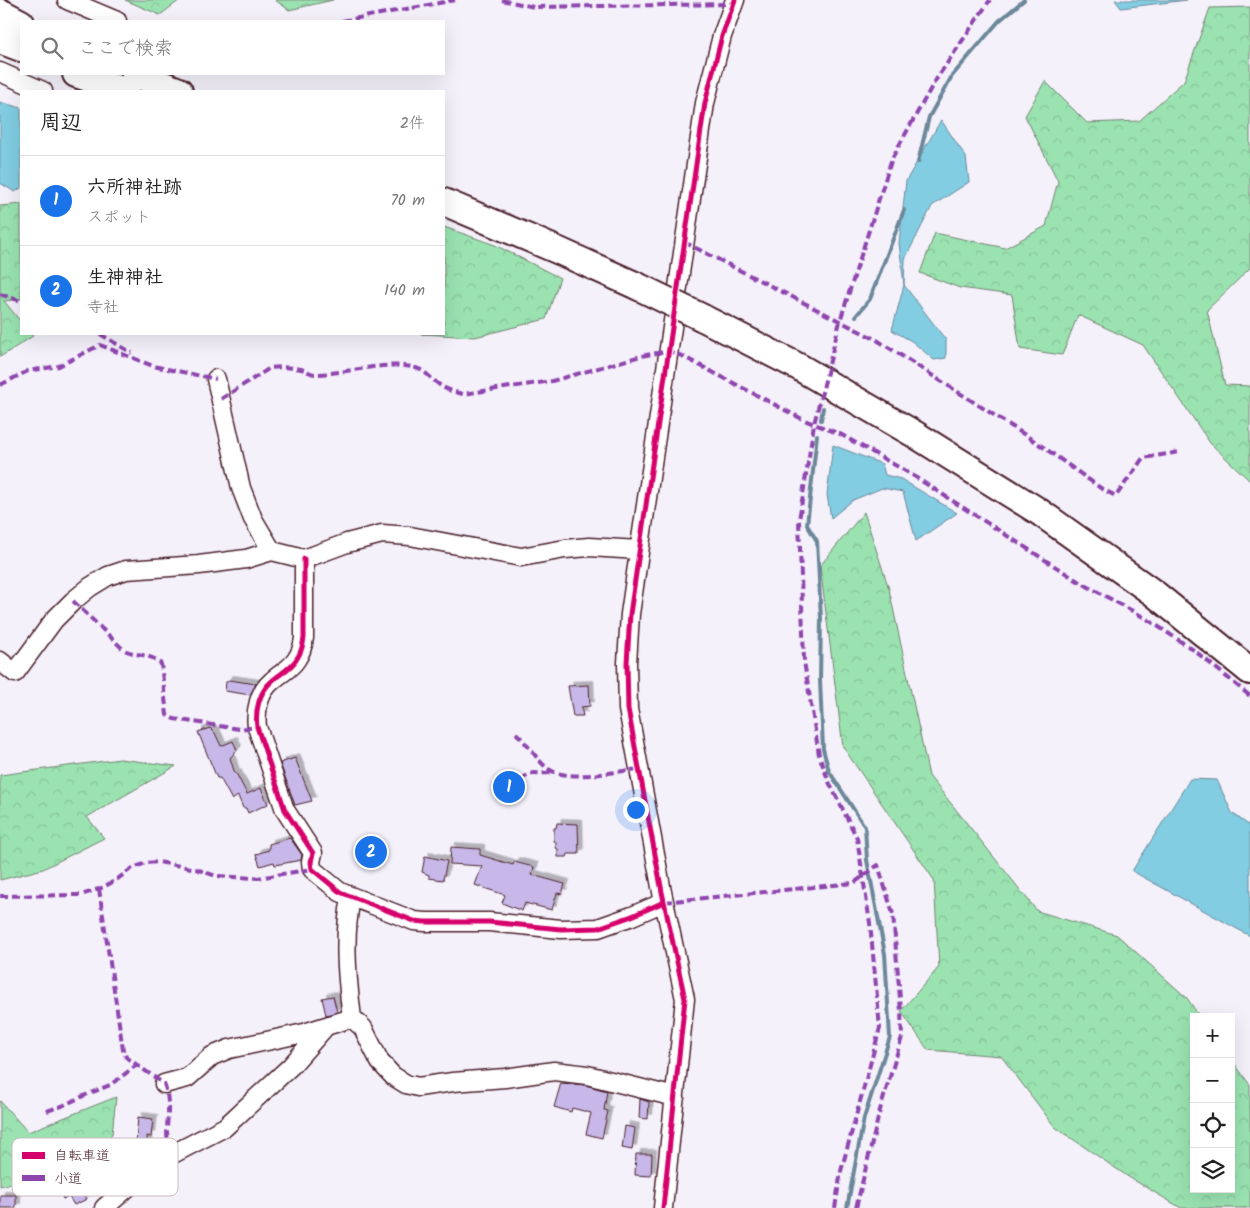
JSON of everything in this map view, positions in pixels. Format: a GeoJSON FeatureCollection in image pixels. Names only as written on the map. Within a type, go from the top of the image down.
{"type":"FeatureCollection","features":[{"type":"Feature","properties":{"kind":"highway"},"geometry":{"type":"LineString","coordinates":[[0,12],[20,22]]}},
{"type":"Feature","properties":{"kind":"highway"},"geometry":{"type":"LineString","coordinates":[[79,75],[123,90]]}},
{"type":"Feature","properties":{"kind":"highway"},"geometry":{"type":"LineString","coordinates":[[97,75],[141,90]]}},
{"type":"Feature","properties":{"kind":"highway"},"geometry":{"type":"LineString","coordinates":[[138,75],[176,90]]}},
{"type":"Feature","properties":{"kind":"highway"},"geometry":{"type":"LineString","coordinates":[[449,204],[637,286],[704,318],[798,367],[916,434],[1038,511],[1155,594],[1250,671]]}},
{"type":"Feature","properties":{"kind":"street"},"geometry":{"type":"LineString","coordinates":[[67,0],[115,20]]}},
{"type":"Feature","properties":{"kind":"street"},"geometry":{"type":"LineString","coordinates":[[663,1208],[684,999],[628,709],[627,663],[630,614],[704,103],[722,36],[735,0]]}},
{"type":"Feature","properties":{"kind":"street"},"geometry":{"type":"LineString","coordinates":[[9,52],[20,65]]}},
{"type":"Feature","properties":{"kind":"street"},"geometry":{"type":"LineString","coordinates":[[29,75],[42,90]]}},
{"type":"Feature","properties":{"kind":"street"},"geometry":{"type":"LineString","coordinates":[[216,379],[241,488],[253,519],[272,551]]}},
{"type":"Feature","properties":{"kind":"street"},"geometry":{"type":"LineString","coordinates":[[0,660],[15,672],[66,607],[90,586],[108,576],[126,570],[199,565],[246,559],[272,551],[304,559],[347,543],[382,534],[410,536],[521,557],[565,549],[589,547],[639,550]]}},
{"type":"Feature","properties":{"kind":"street"},"geometry":{"type":"LineString","coordinates":[[304,559],[304,638],[302,651],[288,670],[264,689],[255,716],[256,727],[285,810],[313,853],[312,869],[340,892],[351,898],[414,921],[489,922],[561,929],[598,928],[664,902]]}},
{"type":"Feature","properties":{"kind":"street"},"geometry":{"type":"LineString","coordinates":[[351,898],[347,917],[346,970],[352,1018],[363,1028],[380,1062],[394,1076],[406,1084],[418,1087],[554,1071],[587,1075],[675,1097]]}},
{"type":"Feature","properties":{"kind":"street"},"geometry":{"type":"LineString","coordinates":[[164,1084],[187,1078],[212,1056],[229,1049],[304,1033],[352,1018]]}},
{"type":"Feature","properties":{"kind":"street"},"geometry":{"type":"LineString","coordinates":[[178,1151],[225,1127],[291,1066],[326,1026]]}},
{"type":"Feature","properties":{"kind":"street"},"geometry":{"type":"LineString","coordinates":[[104,1208],[118,1196]]}},
{"type":"Feature","properties":{"kind":"green space"},"geometry":{"type":"Polygon","coordinates":[[[125,0],[180,0],[160,15],[125,0]]]}},
{"type":"Feature","properties":{"kind":"green space"},"geometry":{"type":"Polygon","coordinates":[[[275,0],[333,0],[289,10],[275,0]]]}},
{"type":"Feature","properties":{"kind":"green space"},"geometry":{"type":"Polygon","coordinates":[[[1250,7],[1250,268],[1207,310],[1225,385],[1250,386],[1250,481],[1210,443],[1143,345],[1078,315],[1062,355],[1020,349],[1012,295],[960,288],[920,273],[935,233],[1005,248],[1046,226],[1058,181],[1025,116],[1045,81],[1087,123],[1139,121],[1184,81],[1210,8],[1250,7]]]}},
{"type":"Feature","properties":{"kind":"green space"},"geometry":{"type":"Polygon","coordinates":[[[20,204],[20,299],[4,301],[20,321],[20,335],[33,336],[0,357],[0,206],[20,204]]]}},
{"type":"Feature","properties":{"kind":"green space"},"geometry":{"type":"Polygon","coordinates":[[[445,227],[495,245],[560,278],[546,319],[475,337],[439,335],[445,335],[445,227]]]}},
{"type":"Feature","properties":{"kind":"green space"},"geometry":{"type":"Polygon","coordinates":[[[864,512],[889,589],[929,776],[1037,911],[1117,935],[1187,998],[1197,1013],[1190,1013],[1190,1193],[1235,1193],[1235,1064],[1250,1085],[1250,1208],[1181,1208],[1127,1176],[1055,1127],[1001,1056],[928,1050],[901,1011],[939,967],[934,880],[843,747],[820,566],[864,512]]]}},
{"type":"Feature","properties":{"kind":"green space"},"geometry":{"type":"Polygon","coordinates":[[[120,759],[176,766],[87,817],[104,838],[43,869],[0,880],[0,775],[120,759]]]}},
{"type":"Feature","properties":{"kind":"green space"},"geometry":{"type":"Polygon","coordinates":[[[116,1097],[112,1134],[109,1138],[12,1138],[12,1183],[0,1186],[0,1101],[28,1132],[116,1097]]]}},
{"type":"Feature","properties":{"kind":"water"},"geometry":{"type":"Polygon","coordinates":[[[1115,0],[1187,0],[1121,8],[1115,0]]]}},
{"type":"Feature","properties":{"kind":"water"},"geometry":{"type":"Polygon","coordinates":[[[0,102],[20,108],[20,189],[15,192],[0,183],[0,102]]]}},
{"type":"Feature","properties":{"kind":"water"},"geometry":{"type":"Polygon","coordinates":[[[941,120],[966,157],[969,182],[932,206],[905,259],[904,285],[899,243],[906,181],[941,120]]]}},
{"type":"Feature","properties":{"kind":"water"},"geometry":{"type":"Polygon","coordinates":[[[904,285],[946,340],[946,358],[934,360],[913,342],[892,330],[904,285]]]}},
{"type":"Feature","properties":{"kind":"water"},"geometry":{"type":"Polygon","coordinates":[[[833,445],[882,464],[885,475],[901,479],[957,513],[916,541],[903,492],[882,488],[853,500],[831,518],[827,495],[833,445]]]}},
{"type":"Feature","properties":{"kind":"water"},"geometry":{"type":"Polygon","coordinates":[[[1190,779],[1217,780],[1232,813],[1250,826],[1250,936],[1132,871],[1190,779]]]}},
{"type":"Feature","properties":{"kind":"building"},"geometry":{"type":"Polygon","coordinates":[[[229,680],[256,684],[250,695],[225,691],[226,682],[229,680]]]}},
{"type":"Feature","properties":{"kind":"building"},"geometry":{"type":"Polygon","coordinates":[[[589,685],[590,706],[581,707],[583,716],[573,716],[568,686],[589,685]]]}},
{"type":"Feature","properties":{"kind":"building"},"geometry":{"type":"Polygon","coordinates":[[[210,728],[215,733],[221,746],[233,741],[237,750],[230,758],[235,774],[247,794],[261,788],[268,804],[248,813],[246,808],[243,808],[238,796],[232,800],[220,778],[217,778],[198,732],[210,728]]]}},
{"type":"Feature","properties":{"kind":"building"},"geometry":{"type":"Polygon","coordinates":[[[295,758],[312,801],[295,805],[280,763],[295,758]]]}},
{"type":"Feature","properties":{"kind":"building"},"geometry":{"type":"Polygon","coordinates":[[[557,823],[578,824],[579,854],[568,854],[567,857],[558,857],[558,849],[554,841],[554,828],[556,828],[557,823]]]}},
{"type":"Feature","properties":{"kind":"building"},"geometry":{"type":"Polygon","coordinates":[[[290,838],[302,855],[301,860],[275,865],[274,862],[260,866],[256,854],[269,850],[269,844],[290,838]]]}},
{"type":"Feature","properties":{"kind":"building"},"geometry":{"type":"Polygon","coordinates":[[[370,845],[376,848],[380,854],[377,861],[362,856],[365,847],[369,848],[370,845]]]}},
{"type":"Feature","properties":{"kind":"building"},"geometry":{"type":"Polygon","coordinates":[[[451,847],[480,849],[480,855],[513,865],[514,862],[534,867],[532,875],[565,884],[562,894],[557,893],[552,910],[525,903],[522,911],[502,903],[505,895],[475,885],[482,866],[450,864],[451,847]]]}},
{"type":"Feature","properties":{"kind":"building"},"geometry":{"type":"Polygon","coordinates":[[[425,856],[447,861],[443,880],[429,878],[429,875],[422,872],[425,856]]]}},
{"type":"Feature","properties":{"kind":"building"},"geometry":{"type":"Polygon","coordinates":[[[333,996],[337,1012],[326,1015],[322,998],[333,996]]]}},
{"type":"Feature","properties":{"kind":"building"},"geometry":{"type":"Polygon","coordinates":[[[561,1083],[585,1085],[607,1091],[604,1110],[608,1111],[602,1138],[586,1134],[591,1113],[572,1108],[571,1112],[554,1107],[561,1083]]]}},
{"type":"Feature","properties":{"kind":"building"},"geometry":{"type":"Polygon","coordinates":[[[640,1099],[649,1102],[648,1119],[639,1118],[640,1099]]]}},
{"type":"Feature","properties":{"kind":"building"},"geometry":{"type":"Polygon","coordinates":[[[138,1117],[153,1119],[151,1137],[136,1138],[138,1117]]]}},
{"type":"Feature","properties":{"kind":"building"},"geometry":{"type":"Polygon","coordinates":[[[625,1126],[635,1128],[632,1150],[622,1148],[625,1126]]]}},
{"type":"Feature","properties":{"kind":"building"},"geometry":{"type":"Polygon","coordinates":[[[636,1154],[652,1154],[651,1176],[635,1175],[636,1154]]]}},
{"type":"Feature","properties":{"kind":"building"},"geometry":{"type":"Polygon","coordinates":[[[0,1195],[16,1196],[16,1208],[0,1208],[0,1195]]]}},
{"type":"Feature","properties":{"kind":"building"},"geometry":{"type":"Polygon","coordinates":[[[62,1196],[85,1196],[87,1199],[74,1205],[69,1197],[63,1199],[62,1196]]]}},
{"type":"Feature","properties":{"kind":"waterway"},"geometry":{"type":"LineString","coordinates":[[918,162],[929,117],[952,76],[999,21],[1024,0]]}},
{"type":"Feature","properties":{"kind":"waterway"},"geometry":{"type":"LineString","coordinates":[[856,316],[870,299],[904,210]]}},
{"type":"Feature","properties":{"kind":"waterway"},"geometry":{"type":"LineString","coordinates":[[821,420],[823,408]]}},
{"type":"Feature","properties":{"kind":"waterway"},"geometry":{"type":"LineString","coordinates":[[817,435],[807,525],[817,541],[821,618],[820,680],[823,749],[829,771],[865,827],[867,860],[885,954],[890,1037],[864,1118],[847,1208]]}},
{"type":"Feature","properties":{"kind":"marked path"},"geometry":{"type":"LineString","coordinates":[[347,20],[455,0]]}},
{"type":"Feature","properties":{"kind":"marked path"},"geometry":{"type":"LineString","coordinates":[[502,0],[534,7],[733,4]]}},
{"type":"Feature","properties":{"kind":"marked path"},"geometry":{"type":"LineString","coordinates":[[835,1208],[841,1171],[880,1028],[870,923],[857,838],[829,782],[819,755],[804,661],[799,520],[814,424],[840,321],[892,158],[935,81],[990,0]]}},
{"type":"Feature","properties":{"kind":"marked path"},"geometry":{"type":"LineString","coordinates":[[684,242],[877,340],[1036,442],[1102,489],[1116,496],[1143,458],[1180,452]]}},
{"type":"Feature","properties":{"kind":"marked path"},"geometry":{"type":"LineString","coordinates":[[0,294],[20,301]]}},
{"type":"Feature","properties":{"kind":"marked path"},"geometry":{"type":"LineString","coordinates":[[102,335],[132,353]]}},
{"type":"Feature","properties":{"kind":"marked path"},"geometry":{"type":"LineString","coordinates":[[0,385],[28,371],[59,366],[100,345],[153,366],[216,379]]}},
{"type":"Feature","properties":{"kind":"marked path"},"geometry":{"type":"LineString","coordinates":[[221,399],[270,368],[297,368],[315,374],[379,366],[404,366],[420,369],[443,387],[463,394],[552,381],[641,356],[668,351],[682,356],[804,420],[840,434],[909,473],[1078,581],[1147,619],[1195,651],[1250,696]]}},
{"type":"Feature","properties":{"kind":"marked path"},"geometry":{"type":"LineString","coordinates":[[73,601],[124,650],[153,658],[161,664],[167,715],[174,719],[239,729],[257,727]]}},
{"type":"Feature","properties":{"kind":"marked path"},"geometry":{"type":"LineString","coordinates":[[516,733],[543,764],[555,772],[566,775],[592,775],[639,769]]}},
{"type":"Feature","properties":{"kind":"marked path"},"geometry":{"type":"LineString","coordinates":[[512,787],[517,786],[530,774],[554,772]]}},
{"type":"Feature","properties":{"kind":"marked path"},"geometry":{"type":"LineString","coordinates":[[0,896],[81,895],[99,889],[115,881],[131,869],[146,863],[159,862],[196,869],[216,876],[258,878],[312,869]]}},
{"type":"Feature","properties":{"kind":"marked path"},"geometry":{"type":"LineString","coordinates":[[664,902],[854,883],[878,865],[893,914],[902,1037],[880,1110],[856,1208]]}},
{"type":"Feature","properties":{"kind":"marked path"},"geometry":{"type":"LineString","coordinates":[[99,889],[123,1050],[126,1057],[164,1084],[168,1100],[168,1138]]}},
{"type":"Feature","properties":{"kind":"marked path"},"geometry":{"type":"LineString","coordinates":[[47,1111],[110,1085],[137,1065]]}},
{"type":"Feature","properties":{"kind":"cycle path"},"geometry":{"type":"LineString","coordinates":[[663,1208],[685,999],[662,892],[628,709],[627,663],[630,614],[705,103],[722,36],[735,0]]}},
{"type":"Feature","properties":{"kind":"cycle path"},"geometry":{"type":"LineString","coordinates":[[304,559],[304,638],[302,647],[294,663],[264,690],[257,708],[257,727],[285,810],[313,853],[312,869],[340,892],[414,921],[489,922],[561,929],[598,928],[664,902]]}},
{"type":"Feature","properties":{"kind":"place","name":"六所神社跡"},"geometry":{"type":"Point","coordinates":[509,787]}},
{"type":"Feature","properties":{"kind":"place","name":"生神神社"},"geometry":{"type":"Point","coordinates":[371,852]}}]}
